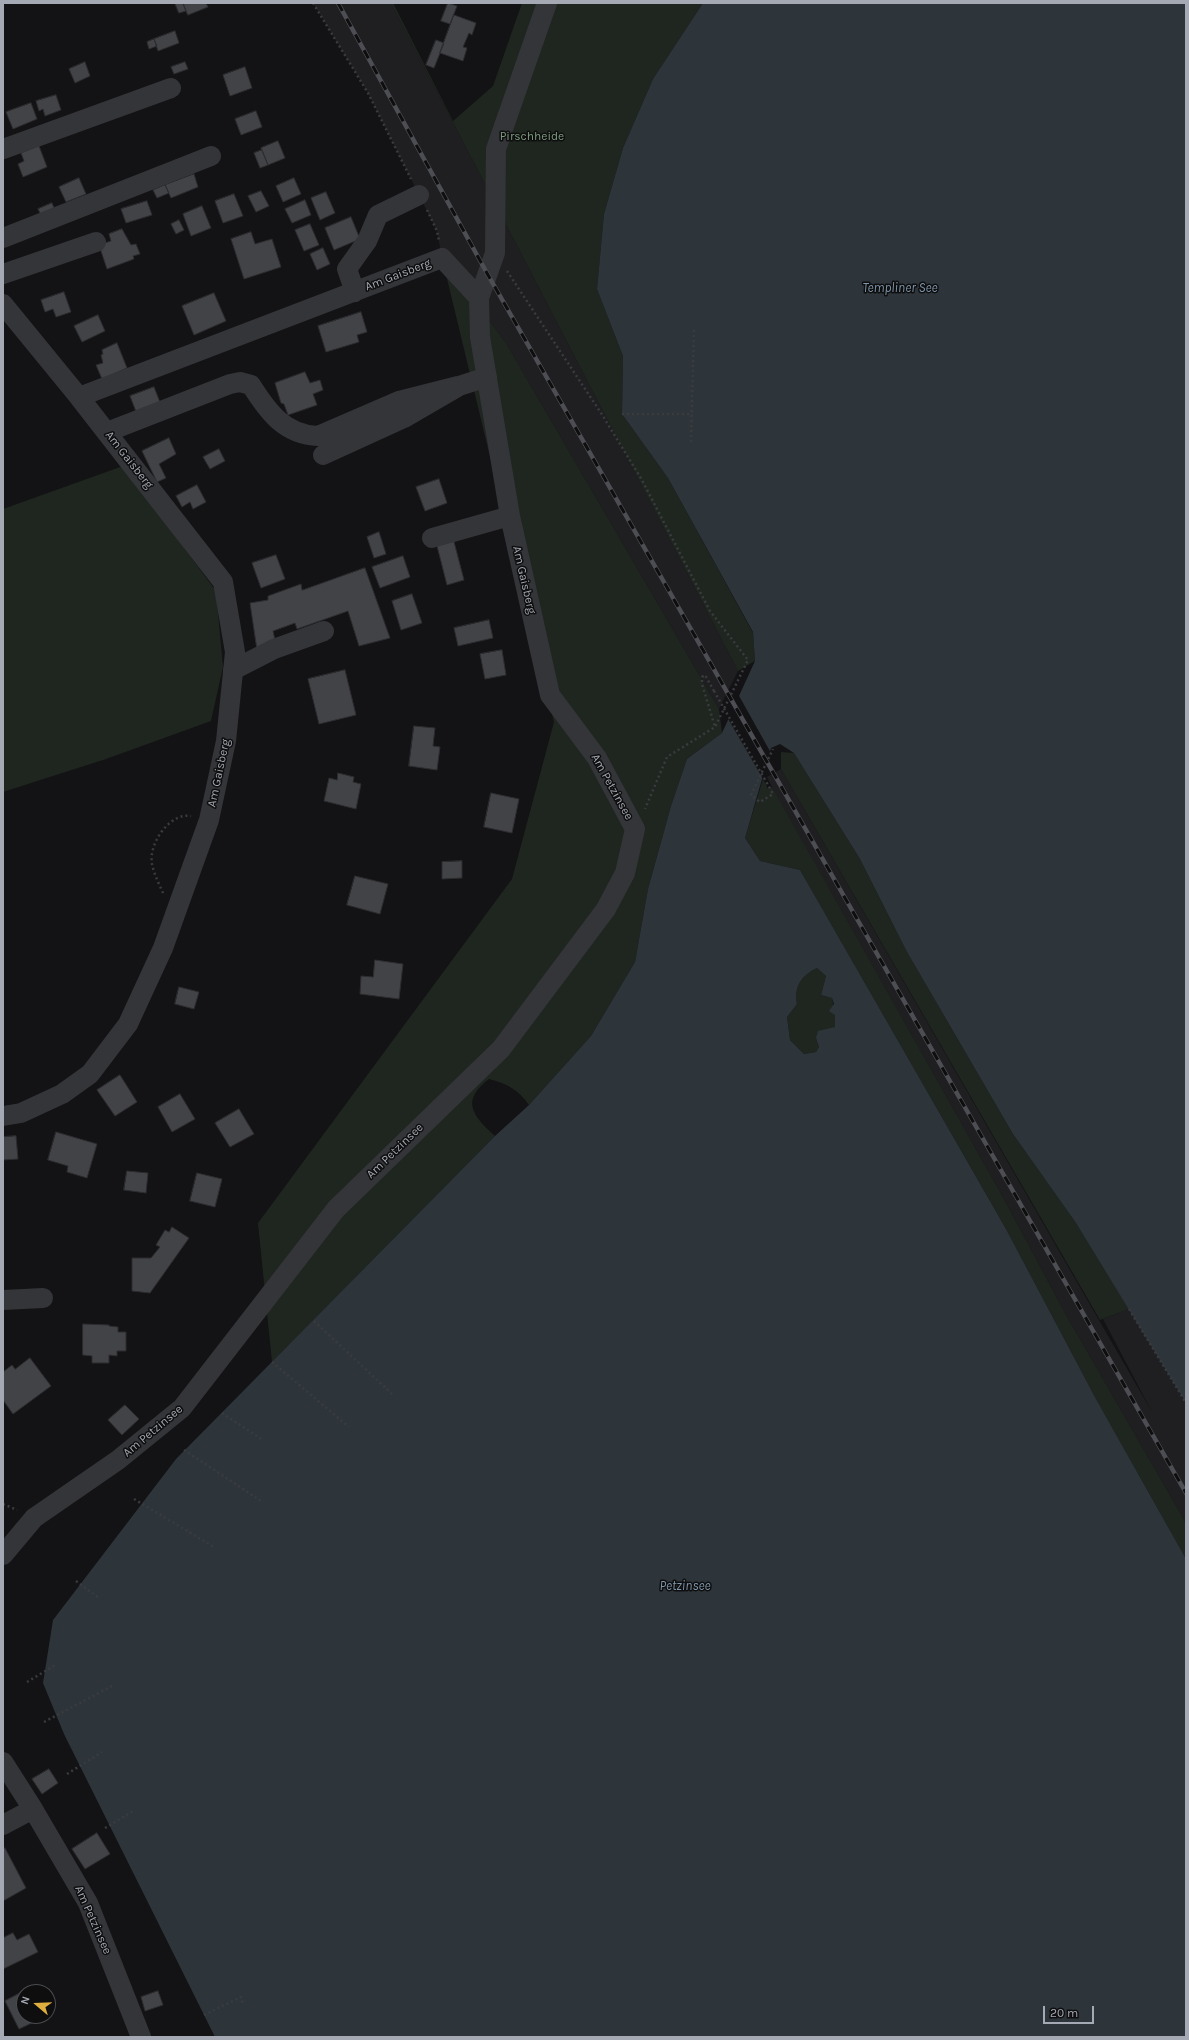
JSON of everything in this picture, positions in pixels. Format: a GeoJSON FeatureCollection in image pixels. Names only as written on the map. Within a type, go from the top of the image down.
{"type":"FeatureCollection","features":[{"type":"Feature","properties":{"kind":"street","name":"Am Gaisberg"},"geometry":{"type":"LineString","coordinates":[[547,3],[513,96],[496,149],[495,253],[479,298],[480,337],[510,516],[550,695]]}},
{"type":"Feature","properties":{"kind":"street"},"geometry":{"type":"LineString","coordinates":[[3,149],[171,88]]}},
{"type":"Feature","properties":{"kind":"street"},"geometry":{"type":"LineString","coordinates":[[3,238],[211,156]]}},
{"type":"Feature","properties":{"kind":"street"},"geometry":{"type":"LineString","coordinates":[[355,292],[347,269],[367,241],[378,215],[419,195]]}},
{"type":"Feature","properties":{"kind":"street"},"geometry":{"type":"LineString","coordinates":[[3,274],[96,242]]}},
{"type":"Feature","properties":{"kind":"street","name":"Am Gaisberg"},"geometry":{"type":"LineString","coordinates":[[79,397],[442,258],[479,298]]}},
{"type":"Feature","properties":{"kind":"street","name":"Am Gaisberg"},"geometry":{"type":"LineString","coordinates":[[3,304],[107,432],[223,582],[235,652],[226,741],[209,820],[163,948],[128,1024],[90,1074],[62,1094],[21,1113],[3,1116]]}},
{"type":"Feature","properties":{"kind":"street"},"geometry":{"type":"LineString","coordinates":[[107,432],[230,384],[240,382],[251,385],[272,416],[292,431],[307,436],[318,436],[399,401],[487,377]]}},
{"type":"Feature","properties":{"kind":"street"},"geometry":{"type":"LineString","coordinates":[[323,455],[404,418],[458,386]]}},
{"type":"Feature","properties":{"kind":"street"},"geometry":{"type":"LineString","coordinates":[[432,538],[510,516]]}},
{"type":"Feature","properties":{"kind":"street"},"geometry":{"type":"LineString","coordinates":[[233,670],[274,649],[324,631]]}},
{"type":"Feature","properties":{"kind":"street","name":"Am Petzinsee"},"geometry":{"type":"LineString","coordinates":[[3,1555],[34,1518],[118,1460],[182,1408],[336,1208],[501,1050],[606,909],[625,873],[635,829],[598,758],[550,695]]}},
{"type":"Feature","properties":{"kind":"street"},"geometry":{"type":"LineString","coordinates":[[3,1300],[43,1298]]}},
{"type":"Feature","properties":{"kind":"street","name":"Am Petzinsee"},"geometry":{"type":"LineString","coordinates":[[3,1762],[33,1809],[88,1903],[141,2037]]}},
{"type":"Feature","properties":{"kind":"street"},"geometry":{"type":"LineString","coordinates":[[3,1825],[33,1809]]}},
{"type":"Feature","properties":{"kind":"path"},"geometry":{"type":"LineString","coordinates":[[313,3],[368,92],[437,231],[442,258]]}},
{"type":"Feature","properties":{"kind":"path"},"geometry":{"type":"LineString","coordinates":[[495,253],[605,419],[642,480],[710,611],[748,660],[715,727],[667,757],[635,829]]}},
{"type":"Feature","properties":{"kind":"path"},"geometry":{"type":"LineString","coordinates":[[691,442],[694,328]]}},
{"type":"Feature","properties":{"kind":"path"},"geometry":{"type":"LineString","coordinates":[[622,414],[692,414]]}},
{"type":"Feature","properties":{"kind":"path"},"geometry":{"type":"LineString","coordinates":[[715,727],[702,684],[702,677],[704,675],[714,691],[764,778],[773,794],[760,802],[751,795],[773,749]]}},
{"type":"Feature","properties":{"kind":"path"},"geometry":{"type":"LineString","coordinates":[[177,907],[167,901],[151,863],[155,843],[161,831],[172,821],[185,815],[209,820]]}},
{"type":"Feature","properties":{"kind":"path"},"geometry":{"type":"LineString","coordinates":[[1129,1309],[1186,1403]]}},
{"type":"Feature","properties":{"kind":"path"},"geometry":{"type":"LineString","coordinates":[[314,1321],[392,1394]]}},
{"type":"Feature","properties":{"kind":"path"},"geometry":{"type":"LineString","coordinates":[[272,1362],[349,1427]]}},
{"type":"Feature","properties":{"kind":"path"},"geometry":{"type":"LineString","coordinates":[[222,1413],[264,1441]]}},
{"type":"Feature","properties":{"kind":"path"},"geometry":{"type":"LineString","coordinates":[[184,1450],[261,1501]]}},
{"type":"Feature","properties":{"kind":"path"},"geometry":{"type":"LineString","coordinates":[[134,1499],[214,1547]]}},
{"type":"Feature","properties":{"kind":"path"},"geometry":{"type":"LineString","coordinates":[[76,1581],[99,1598]]}},
{"type":"Feature","properties":{"kind":"path"},"geometry":{"type":"LineString","coordinates":[[27,1682],[57,1664]]}},
{"type":"Feature","properties":{"kind":"path"},"geometry":{"type":"LineString","coordinates":[[44,1722],[112,1686]]}},
{"type":"Feature","properties":{"kind":"path"},"geometry":{"type":"LineString","coordinates":[[67,1774],[102,1752]]}},
{"type":"Feature","properties":{"kind":"path"},"geometry":{"type":"LineString","coordinates":[[105,1828],[135,1810]]}},
{"type":"Feature","properties":{"kind":"path"},"geometry":{"type":"LineString","coordinates":[[204,2015],[241,1997],[243,2004]]}},
{"type":"Feature","properties":{"kind":"shaded area"},"geometry":{"type":"Polygon","coordinates":[[[313,3],[391,3],[738,671],[719,709],[506,343],[442,258],[437,231],[368,93],[313,3]]]}},
{"type":"Feature","properties":{"kind":"shaded area"},"geometry":{"type":"Polygon","coordinates":[[[781,769],[1152,1412],[1103,1319],[1129,1309],[1186,1403],[1186,1523],[1065,1313],[1004,1199],[775,793],[767,777],[781,769]]]}},
{"type":"Feature","properties":{"kind":"green space","name":"Pirschheide"},"geometry":{"type":"Polygon","coordinates":[[[391,3],[393,3],[453,121],[493,86],[522,3],[703,3],[653,79],[623,148],[604,214],[597,289],[623,356],[622,414],[668,478],[753,633],[755,661],[738,671],[391,3]]]}},
{"type":"Feature","properties":{"kind":"green space"},"geometry":{"type":"Polygon","coordinates":[[[442,258],[506,343],[719,709],[722,733],[687,759],[671,806],[648,889],[635,962],[591,1036],[529,1105],[516,1091],[501,1083],[489,1079],[480,1087],[472,1101],[473,1108],[481,1122],[495,1136],[272,1362],[258,1223],[512,879],[554,722],[442,258]]]}},
{"type":"Feature","properties":{"kind":"green space"},"geometry":{"type":"Polygon","coordinates":[[[123,466],[216,591],[223,667],[211,721],[106,759],[3,792],[3,509],[123,466]]]}},
{"type":"Feature","properties":{"kind":"green space"},"geometry":{"type":"Polygon","coordinates":[[[781,752],[794,753],[860,859],[907,952],[1013,1134],[1076,1223],[1129,1309],[1100,1320],[781,769],[781,752]]]}},
{"type":"Feature","properties":{"kind":"green space"},"geometry":{"type":"Polygon","coordinates":[[[763,779],[768,789],[772,787],[1004,1199],[1065,1313],[1186,1523],[1186,1559],[1096,1399],[1006,1229],[800,870],[760,861],[745,838],[763,779]]]}},
{"type":"Feature","properties":{"kind":"green space"},"geometry":{"type":"Polygon","coordinates":[[[817,968],[826,976],[821,995],[832,998],[835,1015],[835,1027],[816,1038],[819,1047],[816,1052],[804,1054],[790,1040],[787,1017],[797,1004],[796,998],[800,982],[807,974],[817,968]]]}},
{"type":"Feature","properties":{"kind":"water","name":"Petzinsee"},"geometry":{"type":"Polygon","coordinates":[[[703,3],[1186,3],[1186,1403],[1076,1223],[1013,1134],[907,952],[860,859],[794,753],[780,744],[771,748],[745,838],[760,861],[800,870],[1006,1229],[1096,1399],[1186,1559],[1186,2037],[215,2037],[64,1734],[43,1683],[53,1620],[176,1459],[495,1136],[529,1105],[591,1036],[635,962],[648,889],[671,806],[687,759],[722,733],[755,661],[753,632],[668,478],[622,414],[623,356],[597,289],[604,214],[623,148],[653,79],[703,3]],[[817,968],[803,978],[798,987],[796,998],[797,1004],[787,1017],[790,1040],[804,1054],[816,1052],[819,1047],[816,1038],[818,1031],[835,1027],[835,1015],[829,1011],[834,1004],[832,998],[821,995],[826,976],[817,968]]]}},
{"type":"Feature","properties":{"kind":"pier"},"geometry":{"type":"Polygon","coordinates":[[[738,694],[771,753],[763,779],[727,717],[738,694]]]}},
{"type":"Feature","properties":{"kind":"building"},"geometry":{"type":"Polygon","coordinates":[[[175,3],[183,3],[186,11],[179,13],[175,3]]]}},
{"type":"Feature","properties":{"kind":"building"},"geometry":{"type":"Polygon","coordinates":[[[183,3],[206,3],[208,7],[188,15],[183,3]]]}},
{"type":"Feature","properties":{"kind":"building"},"geometry":{"type":"Polygon","coordinates":[[[448,3],[457,6],[450,24],[441,21],[448,3]]]}},
{"type":"Feature","properties":{"kind":"building"},"geometry":{"type":"Polygon","coordinates":[[[454,15],[476,23],[472,35],[469,33],[463,47],[467,48],[463,61],[440,53],[454,15]]]}},
{"type":"Feature","properties":{"kind":"building"},"geometry":{"type":"Polygon","coordinates":[[[175,31],[179,43],[158,51],[154,39],[175,31]]]}},
{"type":"Feature","properties":{"kind":"building"},"geometry":{"type":"Polygon","coordinates":[[[154,39],[157,46],[149,49],[147,42],[154,39]]]}},
{"type":"Feature","properties":{"kind":"building"},"geometry":{"type":"Polygon","coordinates":[[[436,40],[444,43],[434,68],[426,65],[436,40]]]}},
{"type":"Feature","properties":{"kind":"building"},"geometry":{"type":"Polygon","coordinates":[[[85,62],[90,76],[75,83],[69,69],[85,62]]]}},
{"type":"Feature","properties":{"kind":"building"},"geometry":{"type":"Polygon","coordinates":[[[185,62],[188,69],[174,74],[171,67],[185,62]]]}},
{"type":"Feature","properties":{"kind":"building"},"geometry":{"type":"Polygon","coordinates":[[[245,67],[252,88],[230,96],[223,75],[245,67]]]}},
{"type":"Feature","properties":{"kind":"building"},"geometry":{"type":"Polygon","coordinates":[[[56,95],[61,110],[45,116],[43,109],[39,111],[36,101],[56,95]]]}},
{"type":"Feature","properties":{"kind":"building"},"geometry":{"type":"Polygon","coordinates":[[[31,103],[37,119],[13,129],[6,112],[31,103]]]}},
{"type":"Feature","properties":{"kind":"building"},"geometry":{"type":"Polygon","coordinates":[[[256,111],[262,127],[241,135],[235,119],[256,111]]]}},
{"type":"Feature","properties":{"kind":"building"},"geometry":{"type":"Polygon","coordinates":[[[278,141],[285,158],[268,165],[261,148],[278,141]]]}},
{"type":"Feature","properties":{"kind":"building"},"geometry":{"type":"Polygon","coordinates":[[[39,146],[47,167],[23,177],[18,164],[24,161],[21,153],[39,146]]]}},
{"type":"Feature","properties":{"kind":"building"},"geometry":{"type":"Polygon","coordinates":[[[262,150],[268,165],[260,168],[254,153],[262,150]]]}},
{"type":"Feature","properties":{"kind":"building"},"geometry":{"type":"Polygon","coordinates":[[[194,174],[198,187],[171,198],[165,185],[194,174]]]}},
{"type":"Feature","properties":{"kind":"building"},"geometry":{"type":"Polygon","coordinates":[[[79,178],[86,194],[66,202],[59,187],[79,178]]]}},
{"type":"Feature","properties":{"kind":"building"},"geometry":{"type":"Polygon","coordinates":[[[294,178],[301,194],[283,202],[276,186],[294,178]]]}},
{"type":"Feature","properties":{"kind":"building"},"geometry":{"type":"Polygon","coordinates":[[[165,185],[169,193],[157,198],[153,190],[165,185]]]}},
{"type":"Feature","properties":{"kind":"building"},"geometry":{"type":"Polygon","coordinates":[[[261,191],[269,206],[256,212],[248,196],[261,191]]]}},
{"type":"Feature","properties":{"kind":"building"},"geometry":{"type":"Polygon","coordinates":[[[326,192],[335,213],[320,220],[311,198],[326,192]]]}},
{"type":"Feature","properties":{"kind":"building"},"geometry":{"type":"Polygon","coordinates":[[[234,194],[243,216],[223,223],[215,201],[234,194]]]}},
{"type":"Feature","properties":{"kind":"building"},"geometry":{"type":"Polygon","coordinates":[[[305,200],[311,215],[292,223],[285,209],[305,200]]]}},
{"type":"Feature","properties":{"kind":"building"},"geometry":{"type":"Polygon","coordinates":[[[147,201],[152,215],[126,223],[121,209],[147,201]]]}},
{"type":"Feature","properties":{"kind":"building"},"geometry":{"type":"Polygon","coordinates":[[[52,203],[56,213],[43,219],[38,209],[52,203]]]}},
{"type":"Feature","properties":{"kind":"building"},"geometry":{"type":"Polygon","coordinates":[[[202,206],[211,228],[191,236],[183,214],[202,206]]]}},
{"type":"Feature","properties":{"kind":"building"},"geometry":{"type":"Polygon","coordinates":[[[351,217],[360,239],[334,250],[325,228],[351,217]]]}},
{"type":"Feature","properties":{"kind":"building"},"geometry":{"type":"Polygon","coordinates":[[[179,220],[184,230],[176,234],[171,224],[179,220]]]}},
{"type":"Feature","properties":{"kind":"building"},"geometry":{"type":"Polygon","coordinates":[[[310,224],[319,245],[304,251],[295,230],[310,224]]]}},
{"type":"Feature","properties":{"kind":"building"},"geometry":{"type":"Polygon","coordinates":[[[122,229],[131,245],[136,244],[140,254],[133,256],[134,259],[107,269],[99,245],[111,241],[109,234],[122,229]]]}},
{"type":"Feature","properties":{"kind":"building"},"geometry":{"type":"Polygon","coordinates":[[[251,232],[255,244],[272,239],[281,267],[244,279],[231,239],[251,232]]]}},
{"type":"Feature","properties":{"kind":"building"},"geometry":{"type":"Polygon","coordinates":[[[323,248],[330,264],[317,270],[310,254],[323,248]]]}},
{"type":"Feature","properties":{"kind":"building"},"geometry":{"type":"Polygon","coordinates":[[[64,292],[71,312],[56,317],[53,309],[45,312],[41,300],[64,292]]]}},
{"type":"Feature","properties":{"kind":"building"},"geometry":{"type":"Polygon","coordinates":[[[214,293],[226,321],[194,335],[182,306],[214,293]]]}},
{"type":"Feature","properties":{"kind":"building"},"geometry":{"type":"Polygon","coordinates":[[[361,312],[367,332],[357,335],[359,342],[326,352],[318,326],[361,312]]]}},
{"type":"Feature","properties":{"kind":"building"},"geometry":{"type":"Polygon","coordinates":[[[98,315],[105,331],[82,342],[74,326],[98,315]]]}},
{"type":"Feature","properties":{"kind":"building"},"geometry":{"type":"Polygon","coordinates":[[[117,343],[127,368],[102,379],[96,365],[103,363],[101,355],[103,354],[102,350],[117,343]]]}},
{"type":"Feature","properties":{"kind":"building"},"geometry":{"type":"Polygon","coordinates":[[[305,372],[310,383],[320,380],[323,390],[313,394],[317,405],[288,415],[284,404],[281,403],[275,383],[305,372]]]}},
{"type":"Feature","properties":{"kind":"building"},"geometry":{"type":"Polygon","coordinates":[[[154,387],[161,405],[137,414],[130,396],[154,387]]]}},
{"type":"Feature","properties":{"kind":"building"},"geometry":{"type":"Polygon","coordinates":[[[169,438],[176,454],[159,464],[166,478],[157,482],[142,451],[169,438]]]}},
{"type":"Feature","properties":{"kind":"building"},"geometry":{"type":"Polygon","coordinates":[[[219,449],[225,461],[210,469],[203,457],[219,449]]]}},
{"type":"Feature","properties":{"kind":"building"},"geometry":{"type":"Polygon","coordinates":[[[439,479],[447,503],[425,511],[416,487],[439,479]]]}},
{"type":"Feature","properties":{"kind":"building"},"geometry":{"type":"Polygon","coordinates":[[[197,485],[206,502],[193,509],[190,502],[182,507],[176,496],[197,485]]]}},
{"type":"Feature","properties":{"kind":"building"},"geometry":{"type":"Polygon","coordinates":[[[379,532],[386,554],[374,558],[367,537],[379,532]]]}},
{"type":"Feature","properties":{"kind":"building"},"geometry":{"type":"Polygon","coordinates":[[[453,538],[464,580],[447,585],[436,542],[453,538]]]}},
{"type":"Feature","properties":{"kind":"building"},"geometry":{"type":"Polygon","coordinates":[[[276,555],[285,579],[261,588],[252,563],[276,555]]]}},
{"type":"Feature","properties":{"kind":"building"},"geometry":{"type":"Polygon","coordinates":[[[403,556],[410,577],[380,588],[372,567],[403,556]]]}},
{"type":"Feature","properties":{"kind":"building"},"geometry":{"type":"Polygon","coordinates":[[[365,568],[390,638],[359,646],[348,611],[297,629],[295,623],[273,631],[275,640],[257,650],[250,603],[268,600],[268,596],[301,584],[302,590],[365,568]]]}},
{"type":"Feature","properties":{"kind":"building"},"geometry":{"type":"Polygon","coordinates":[[[412,594],[422,623],[401,630],[392,601],[412,594]]]}},
{"type":"Feature","properties":{"kind":"building"},"geometry":{"type":"Polygon","coordinates":[[[489,620],[493,638],[458,646],[454,628],[489,620]]]}},
{"type":"Feature","properties":{"kind":"building"},"geometry":{"type":"Polygon","coordinates":[[[502,650],[506,675],[485,679],[480,654],[502,650]]]}},
{"type":"Feature","properties":{"kind":"building"},"geometry":{"type":"Polygon","coordinates":[[[345,670],[356,715],[319,724],[308,679],[345,670]]]}},
{"type":"Feature","properties":{"kind":"building"},"geometry":{"type":"Polygon","coordinates":[[[414,726],[435,728],[433,746],[440,747],[437,770],[409,766],[414,726]]]}},
{"type":"Feature","properties":{"kind":"building"},"geometry":{"type":"Polygon","coordinates":[[[338,773],[354,777],[353,782],[361,784],[356,809],[324,801],[329,778],[337,780],[338,773]]]}},
{"type":"Feature","properties":{"kind":"building"},"geometry":{"type":"Polygon","coordinates":[[[491,793],[519,799],[512,833],[484,827],[491,793]]]}},
{"type":"Feature","properties":{"kind":"building"},"geometry":{"type":"Polygon","coordinates":[[[462,861],[462,878],[442,879],[442,862],[462,861]]]}},
{"type":"Feature","properties":{"kind":"building"},"geometry":{"type":"Polygon","coordinates":[[[355,876],[388,884],[380,914],[347,905],[355,876]]]}},
{"type":"Feature","properties":{"kind":"building"},"geometry":{"type":"Polygon","coordinates":[[[375,960],[403,964],[399,999],[360,994],[361,976],[373,977],[375,960]]]}},
{"type":"Feature","properties":{"kind":"building"},"geometry":{"type":"Polygon","coordinates":[[[179,987],[199,992],[194,1009],[175,1004],[179,987]]]}},
{"type":"Feature","properties":{"kind":"building"},"geometry":{"type":"Polygon","coordinates":[[[120,1075],[137,1102],[115,1116],[97,1090],[120,1075]]]}},
{"type":"Feature","properties":{"kind":"building"},"geometry":{"type":"Polygon","coordinates":[[[180,1094],[195,1119],[172,1132],[158,1107],[180,1094]]]}},
{"type":"Feature","properties":{"kind":"building"},"geometry":{"type":"Polygon","coordinates":[[[239,1109],[254,1134],[230,1147],[215,1123],[239,1109]]]}},
{"type":"Feature","properties":{"kind":"building"},"geometry":{"type":"Polygon","coordinates":[[[56,1132],[97,1144],[87,1178],[67,1172],[68,1166],[48,1160],[56,1132]]]}},
{"type":"Feature","properties":{"kind":"building"},"geometry":{"type":"Polygon","coordinates":[[[16,1136],[18,1159],[3,1160],[3,1137],[16,1136]]]}},
{"type":"Feature","properties":{"kind":"building"},"geometry":{"type":"Polygon","coordinates":[[[127,1171],[148,1173],[146,1193],[124,1190],[127,1171]]]}},
{"type":"Feature","properties":{"kind":"building"},"geometry":{"type":"Polygon","coordinates":[[[197,1173],[222,1179],[215,1207],[190,1201],[197,1173]]]}},
{"type":"Feature","properties":{"kind":"building"},"geometry":{"type":"Polygon","coordinates":[[[172,1227],[189,1238],[150,1293],[132,1291],[132,1258],[151,1258],[160,1247],[156,1245],[165,1230],[169,1232],[172,1227]]]}},
{"type":"Feature","properties":{"kind":"building"},"geometry":{"type":"Polygon","coordinates":[[[83,1324],[109,1325],[118,1327],[118,1332],[126,1332],[126,1351],[117,1351],[117,1356],[109,1355],[109,1363],[92,1363],[92,1356],[83,1355],[83,1324]]]}},
{"type":"Feature","properties":{"kind":"building"},"geometry":{"type":"Polygon","coordinates":[[[30,1358],[51,1386],[13,1414],[3,1400],[3,1372],[12,1365],[15,1369],[30,1358]]]}},
{"type":"Feature","properties":{"kind":"building"},"geometry":{"type":"Polygon","coordinates":[[[125,1405],[139,1419],[122,1435],[108,1420],[125,1405]]]}},
{"type":"Feature","properties":{"kind":"building"},"geometry":{"type":"Polygon","coordinates":[[[49,1769],[58,1783],[42,1794],[32,1779],[49,1769]]]}},
{"type":"Feature","properties":{"kind":"building"},"geometry":{"type":"Polygon","coordinates":[[[97,1833],[110,1854],[85,1869],[72,1849],[97,1833]]]}},
{"type":"Feature","properties":{"kind":"building"},"geometry":{"type":"Polygon","coordinates":[[[5,1848],[26,1888],[3,1901],[3,1849],[5,1848]]]}},
{"type":"Feature","properties":{"kind":"building"},"geometry":{"type":"Polygon","coordinates":[[[13,1933],[17,1940],[29,1934],[38,1952],[3,1969],[3,1938],[13,1933]]]}},
{"type":"Feature","properties":{"kind":"building"},"geometry":{"type":"Polygon","coordinates":[[[158,1991],[163,2005],[145,2011],[141,1997],[158,1991]]]}},
{"type":"Feature","properties":{"kind":"building"},"geometry":{"type":"Polygon","coordinates":[[[16,1995],[16,2023],[5,2001],[16,1995]]]}},
{"type":"Feature","properties":{"kind":"building"},"geometry":{"type":"Polygon","coordinates":[[[16,2024],[30,2024],[19,2029],[16,2024]]]}},
{"type":"Feature","properties":{"kind":"railway"},"geometry":{"type":"LineString","coordinates":[[338,3],[488,275],[1186,1493]]}},
{"type":"Feature","properties":{"kind":"water label","name":"Templiner See"},"geometry":{"type":"Point","coordinates":[900,288]}}]}
